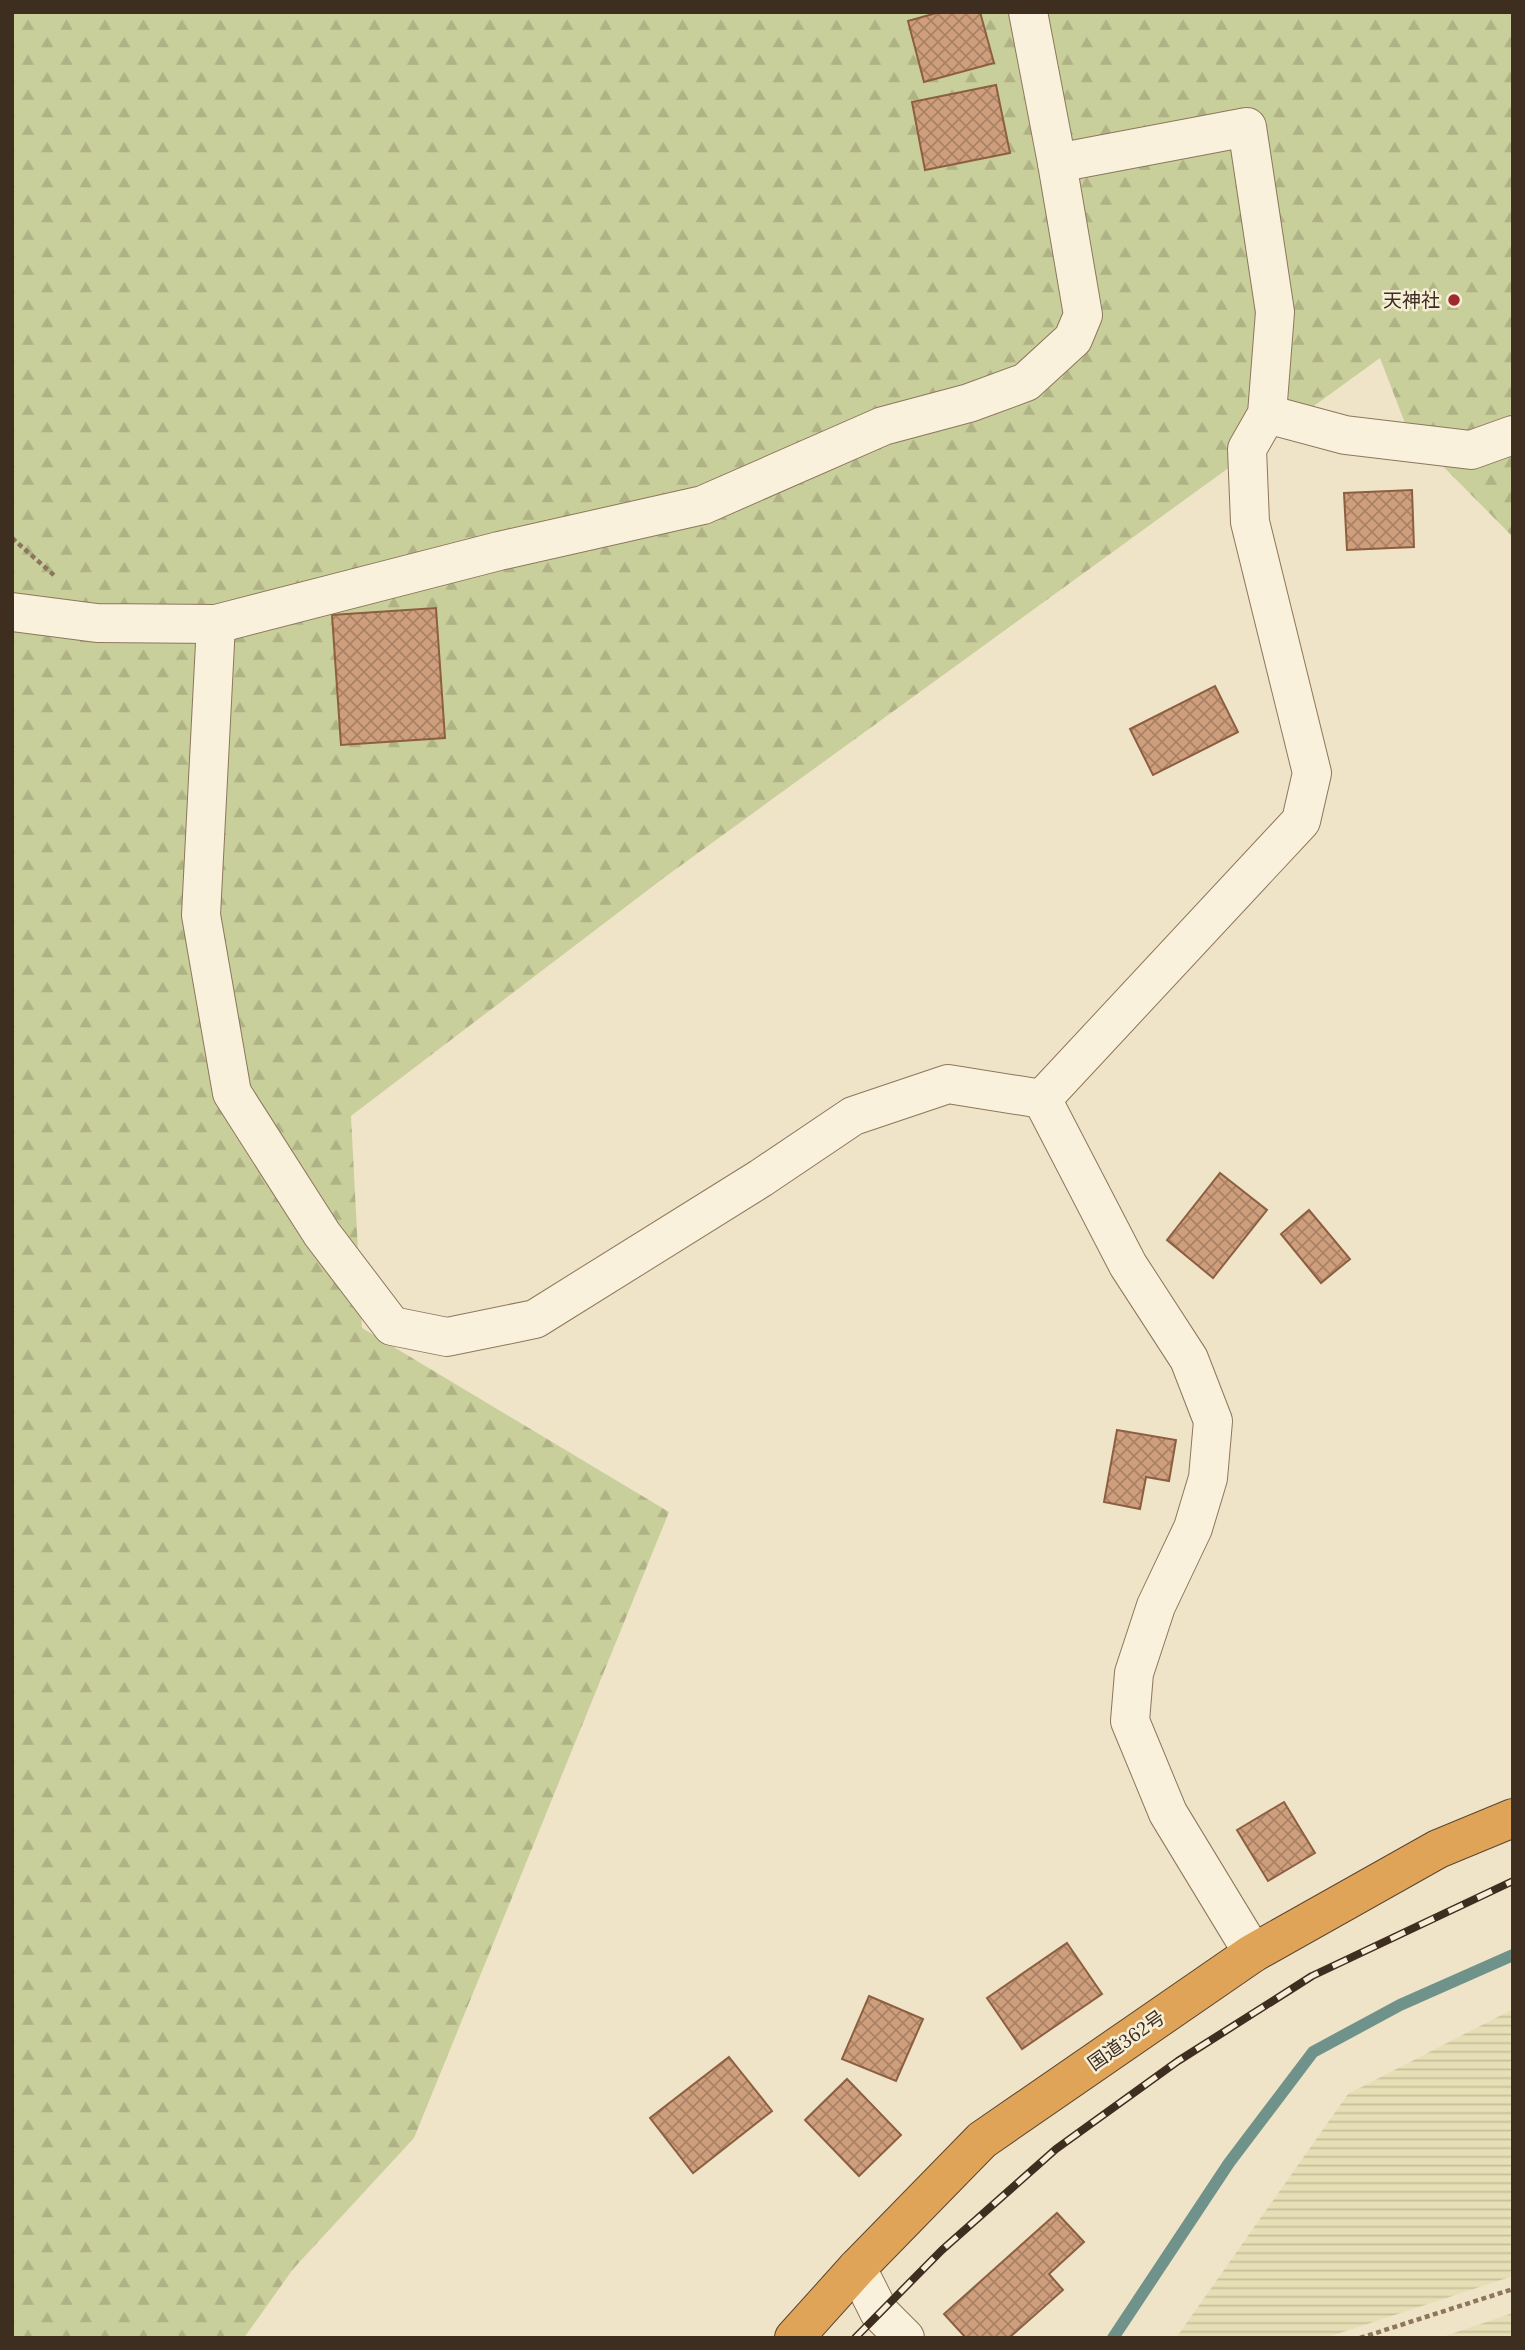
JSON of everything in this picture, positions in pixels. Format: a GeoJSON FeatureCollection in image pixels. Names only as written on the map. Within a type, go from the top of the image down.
{"type":"FeatureCollection","features":[{"type":"Feature","properties":{"kind":"highway","name":"国道362号"},"geometry":{"type":"LineString","coordinates":[[794,2338],[857,2268],[982,2140],[1253,1953],[1438,1849],[1513,1818]]}},
{"type":"Feature","properties":{"kind":"street"},"geometry":{"type":"LineString","coordinates":[[12,611],[97,623],[216,624],[499,551],[703,505],[883,426],[969,403],[1026,382],[1073,339],[1083,315],[1028,12]]}},
{"type":"Feature","properties":{"kind":"street"},"geometry":{"type":"LineString","coordinates":[[1042,1099],[1301,821],[1312,773],[1250,522],[1247,449],[1267,414],[1275,312],[1247,127],[1057,163]]}},
{"type":"Feature","properties":{"kind":"street"},"geometry":{"type":"LineString","coordinates":[[1267,414],[1345,435],[1471,450],[1513,435]]}},
{"type":"Feature","properties":{"kind":"street"},"geometry":{"type":"LineString","coordinates":[[216,624],[201,915],[232,1093],[322,1234],[392,1326],[447,1337],[535,1319],[761,1178],[853,1116],[948,1084],[1042,1099]]}},
{"type":"Feature","properties":{"kind":"street"},"geometry":{"type":"LineString","coordinates":[[1042,1099],[1128,1265],[1189,1359],[1213,1421],[1209,1478],[1194,1528],[1156,1606],[1134,1673],[1130,1721],[1168,1813],[1253,1953]]}},
{"type":"Feature","properties":{"kind":"street"},"geometry":{"type":"LineString","coordinates":[[857,2268],[879,2312],[905,2338]]}},
{"type":"Feature","properties":{"kind":"path"},"geometry":{"type":"LineString","coordinates":[[1360,2338],[1513,2289]]}},
{"type":"Feature","properties":{"kind":"shaded area"},"geometry":{"type":"Polygon","coordinates":[[[1513,2009],[1513,2276],[1325,2338],[1176,2338],[1348,2094],[1513,2009]]]}},
{"type":"Feature","properties":{"kind":"shaded area"},"geometry":{"type":"Polygon","coordinates":[[[1513,2313],[1513,2338],[1439,2338],[1513,2313]]]}},
{"type":"Feature","properties":{"kind":"green space"},"geometry":{"type":"Polygon","coordinates":[[[12,12],[1513,12],[1513,537],[1408,431],[1380,358],[665,877],[351,1116],[362,1328],[669,1512],[414,2138],[293,2269],[244,2338],[12,2338],[12,12]]]}},
{"type":"Feature","properties":{"kind":"building"},"geometry":{"type":"Polygon","coordinates":[[[940,12],[980,12],[994,63],[924,82],[908,21],[940,12]]]}},
{"type":"Feature","properties":{"kind":"building"},"geometry":{"type":"Polygon","coordinates":[[[996,85],[1010,153],[925,170],[912,102],[996,85]]]}},
{"type":"Feature","properties":{"kind":"building"},"geometry":{"type":"Polygon","coordinates":[[[1412,490],[1414,547],[1347,550],[1344,493],[1412,490]]]}},
{"type":"Feature","properties":{"kind":"building"},"geometry":{"type":"Polygon","coordinates":[[[436,608],[445,738],[341,745],[332,615],[436,608]]]}},
{"type":"Feature","properties":{"kind":"building"},"geometry":{"type":"Polygon","coordinates":[[[1215,686],[1238,732],[1153,775],[1130,729],[1215,686]]]}},
{"type":"Feature","properties":{"kind":"building"},"geometry":{"type":"Polygon","coordinates":[[[1220,1173],[1267,1210],[1213,1278],[1167,1240],[1220,1173]]]}},
{"type":"Feature","properties":{"kind":"building"},"geometry":{"type":"Polygon","coordinates":[[[1309,1210],[1350,1259],[1321,1283],[1281,1234],[1309,1210]]]}},
{"type":"Feature","properties":{"kind":"building"},"geometry":{"type":"Polygon","coordinates":[[[1117,1430],[1176,1440],[1169,1481],[1146,1477],[1140,1509],[1104,1502],[1117,1430]]]}},
{"type":"Feature","properties":{"kind":"building"},"geometry":{"type":"Polygon","coordinates":[[[1284,1802],[1315,1853],[1268,1881],[1237,1830],[1284,1802]]]}},
{"type":"Feature","properties":{"kind":"building"},"geometry":{"type":"Polygon","coordinates":[[[1067,1943],[1102,1994],[1022,2049],[987,1998],[1067,1943]]]}},
{"type":"Feature","properties":{"kind":"building"},"geometry":{"type":"Polygon","coordinates":[[[869,1996],[923,2019],[896,2081],[842,2059],[869,1996]]]}},
{"type":"Feature","properties":{"kind":"building"},"geometry":{"type":"Polygon","coordinates":[[[729,2057],[772,2111],[693,2173],[650,2118],[729,2057]]]}},
{"type":"Feature","properties":{"kind":"building"},"geometry":{"type":"Polygon","coordinates":[[[847,2079],[901,2135],[859,2176],[805,2120],[847,2079]]]}},
{"type":"Feature","properties":{"kind":"building"},"geometry":{"type":"Polygon","coordinates":[[[1057,2213],[1084,2242],[1049,2274],[1063,2290],[1009,2338],[966,2338],[944,2314],[1057,2213]]]}},
{"type":"Feature","properties":{"kind":"waterway"},"geometry":{"type":"LineString","coordinates":[[1113,2338],[1229,2163],[1313,2052],[1400,2005],[1513,1955]]}},
{"type":"Feature","properties":{"kind":"railway"},"geometry":{"type":"LineString","coordinates":[[855,2338],[942,2250],[1056,2149],[1178,2061],[1312,1976],[1513,1881]]}},
{"type":"Feature","properties":{"kind":"place","name":"天神社"},"geometry":{"type":"Point","coordinates":[1454,300]}}]}
